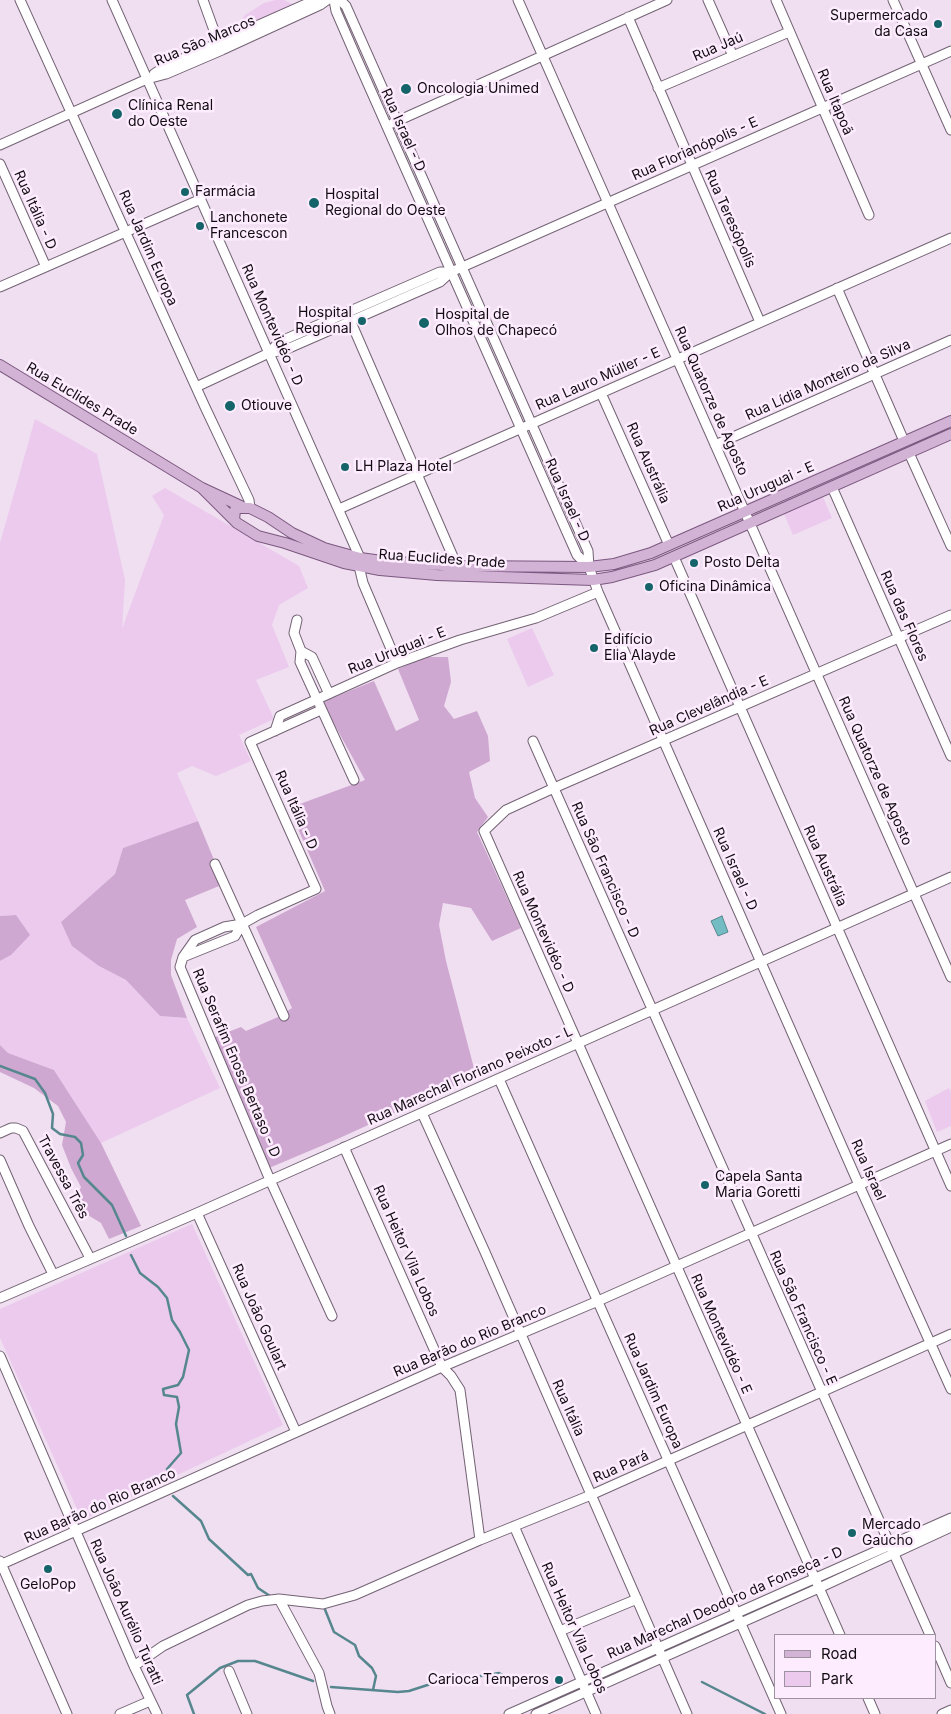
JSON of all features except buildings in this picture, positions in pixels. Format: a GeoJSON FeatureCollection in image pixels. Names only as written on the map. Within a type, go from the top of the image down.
{"type":"FeatureCollection","features":[{"type":"Feature","properties":{"kind":"main road","name":"Rua Euclides Prade"},"geometry":{"type":"LineString","coordinates":[[0,365],[202,488],[248,508],[292,533],[324,548],[360,562]]}},
{"type":"Feature","properties":{"kind":"main road","name":"Rua Uruguai - E"},"geometry":{"type":"LineString","coordinates":[[589,567],[617,564],[651,553],[951,421]]}},
{"type":"Feature","properties":{"kind":"main road","name":"Rua Uruguai - E"},"geometry":{"type":"LineString","coordinates":[[593,580],[635,571],[674,557],[951,434]]}},
{"type":"Feature","properties":{"kind":"main road","name":"Rua Euclides Prade"},"geometry":{"type":"LineString","coordinates":[[202,488],[234,520],[258,536],[264,536],[344,563],[382,561],[457,571],[593,580]]}},
{"type":"Feature","properties":{"kind":"main road"},"geometry":{"type":"LineString","coordinates":[[234,520],[235,510],[238,508],[248,508]]}},
{"type":"Feature","properties":{"kind":"main road"},"geometry":{"type":"LineString","coordinates":[[264,536],[274,533],[276,526],[273,521]]}},
{"type":"Feature","properties":{"kind":"main road","name":"Rua Euclides Prade"},"geometry":{"type":"LineString","coordinates":[[457,571],[589,567]]}},
{"type":"Feature","properties":{"kind":"street","name":"Rua Jardim Europa"},"geometry":{"type":"LineString","coordinates":[[20,0],[249,500],[248,508]]}},
{"type":"Feature","properties":{"kind":"street","name":"Rua Montevidéo - D"},"geometry":{"type":"LineString","coordinates":[[112,0],[338,509],[360,562],[363,583],[397,663]]}},
{"type":"Feature","properties":{"kind":"street"},"geometry":{"type":"LineString","coordinates":[[204,0],[220,46]]}},
{"type":"Feature","properties":{"kind":"street","name":"Rua São Marcos"},"geometry":{"type":"LineString","coordinates":[[0,145],[147,79],[166,74],[315,0]]}},
{"type":"Feature","properties":{"kind":"street","name":"Rua São Marcos"},"geometry":{"type":"LineString","coordinates":[[278,20],[320,5],[327,0]]}},
{"type":"Feature","properties":{"kind":"street","name":"Rua Israel - D"},"geometry":{"type":"LineString","coordinates":[[334,0],[336,11],[386,126],[577,555],[589,567]]}},
{"type":"Feature","properties":{"kind":"street","name":"Rua Israel - D"},"geometry":{"type":"LineString","coordinates":[[340,0],[346,6],[588,551],[589,567],[598,592],[761,962]]}},
{"type":"Feature","properties":{"kind":"street","name":"Rua Quatorze de Agosto"},"geometry":{"type":"LineString","coordinates":[[518,0],[951,977]]}},
{"type":"Feature","properties":{"kind":"street"},"geometry":{"type":"LineString","coordinates":[[386,126],[667,0]]}},
{"type":"Feature","properties":{"kind":"street"},"geometry":{"type":"LineString","coordinates":[[708,0],[734,56]]}},
{"type":"Feature","properties":{"kind":"street","name":"Rua Itapoã"},"geometry":{"type":"LineString","coordinates":[[776,0],[869,215]]}},
{"type":"Feature","properties":{"kind":"street"},"geometry":{"type":"LineString","coordinates":[[893,0],[951,130]]}},
{"type":"Feature","properties":{"kind":"street","name":"Rua Teresópolis"},"geometry":{"type":"LineString","coordinates":[[628,17],[760,322]]}},
{"type":"Feature","properties":{"kind":"street","name":"Rua Jaú"},"geometry":{"type":"LineString","coordinates":[[658,88],[789,32]]}},
{"type":"Feature","properties":{"kind":"street","name":"Rua Florianópolis - E"},"geometry":{"type":"LineString","coordinates":[[196,387],[269,353],[287,349],[348,317],[444,280],[451,272],[462,267],[951,50]]}},
{"type":"Feature","properties":{"kind":"street"},"geometry":{"type":"LineString","coordinates":[[356,57],[366,52]]}},
{"type":"Feature","properties":{"kind":"street","name":"Rua Itália - D"},"geometry":{"type":"LineString","coordinates":[[0,164],[46,267]]}},
{"type":"Feature","properties":{"kind":"street"},"geometry":{"type":"LineString","coordinates":[[0,287],[201,199]]}},
{"type":"Feature","properties":{"kind":"street","name":"Rua Lauro Müller - E"},"geometry":{"type":"LineString","coordinates":[[338,509],[951,238]]}},
{"type":"Feature","properties":{"kind":"street"},"geometry":{"type":"LineString","coordinates":[[837,288],[904,442]]}},
{"type":"Feature","properties":{"kind":"street"},"geometry":{"type":"LineString","coordinates":[[348,317],[457,571]]}},
{"type":"Feature","properties":{"kind":"street","name":"Rua Lídia Monteiro da Silva"},"geometry":{"type":"LineString","coordinates":[[715,445],[951,340]]}},
{"type":"Feature","properties":{"kind":"street","name":"Rua Austrália"},"geometry":{"type":"LineString","coordinates":[[601,393],[669,545]]}},
{"type":"Feature","properties":{"kind":"street"},"geometry":{"type":"LineString","coordinates":[[909,453],[951,546]]}},
{"type":"Feature","properties":{"kind":"street","name":"Rua das Flores"},"geometry":{"type":"LineString","coordinates":[[832,487],[951,756]]}},
{"type":"Feature","properties":{"kind":"street","name":"Rua Austrália"},"geometry":{"type":"LineString","coordinates":[[674,557],[951,1186]]}},
{"type":"Feature","properties":{"kind":"street","name":"Rua Uruguai - E"},"geometry":{"type":"LineString","coordinates":[[275,731],[280,716],[397,663],[460,640],[536,618],[598,592]]}},
{"type":"Feature","properties":{"kind":"street","name":"Rua Clevelândia - E"},"geometry":{"type":"LineString","coordinates":[[484,831],[506,810],[951,615]]}},
{"type":"Feature","properties":{"kind":"street"},"geometry":{"type":"LineString","coordinates":[[297,620],[294,633],[301,651],[300,662],[354,780]]}},
{"type":"Feature","properties":{"kind":"street"},"geometry":{"type":"LineString","coordinates":[[301,651],[312,657],[329,694]]}},
{"type":"Feature","properties":{"kind":"street"},"geometry":{"type":"LineString","coordinates":[[300,662],[312,657]]}},
{"type":"Feature","properties":{"kind":"street"},"geometry":{"type":"LineString","coordinates":[[275,731],[321,710]]}},
{"type":"Feature","properties":{"kind":"street","name":"Rua Itália - D"},"geometry":{"type":"LineString","coordinates":[[242,924],[316,889],[250,742],[275,731]]}},
{"type":"Feature","properties":{"kind":"street","name":"Rua São Francisco - D"},"geometry":{"type":"LineString","coordinates":[[533,741],[652,1011]]}},
{"type":"Feature","properties":{"kind":"street","name":"Rua Montevidéo - D"},"geometry":{"type":"LineString","coordinates":[[484,831],[578,1044]]}},
{"type":"Feature","properties":{"kind":"street"},"geometry":{"type":"LineString","coordinates":[[215,864],[284,1016]]}},
{"type":"Feature","properties":{"kind":"street","name":"Rua Marechal Floriano Peixoto - L"},"geometry":{"type":"LineString","coordinates":[[0,1298],[197,1213],[951,877]]}},
{"type":"Feature","properties":{"kind":"street","name":"Rua Serafim Enoss Bertaso - D"},"geometry":{"type":"LineString","coordinates":[[242,924],[224,927],[195,940],[183,957],[180,967],[270,1180],[332,1316]]}},
{"type":"Feature","properties":{"kind":"street","name":"Rua Israel"},"geometry":{"type":"LineString","coordinates":[[761,962],[951,1389]]}},
{"type":"Feature","properties":{"kind":"street","name":"Rua São Francisco - E"},"geometry":{"type":"LineString","coordinates":[[652,1011],[930,1634]]}},
{"type":"Feature","properties":{"kind":"street","name":"Rua Montevidéo - E"},"geometry":{"type":"LineString","coordinates":[[578,1044],[840,1634]]}},
{"type":"Feature","properties":{"kind":"street","name":"Rua Jardim Europa"},"geometry":{"type":"LineString","coordinates":[[499,1079],[774,1698]]}},
{"type":"Feature","properties":{"kind":"street","name":"Rua Itália"},"geometry":{"type":"LineString","coordinates":[[422,1113],[638,1599],[687,1714]]}},
{"type":"Feature","properties":{"kind":"street","name":"Travessa Três"},"geometry":{"type":"LineString","coordinates":[[0,1134],[11,1128],[23,1131],[90,1258]]}},
{"type":"Feature","properties":{"kind":"street","name":"Rua Barão do Rio Branco"},"geometry":{"type":"LineString","coordinates":[[1,1564],[442,1367],[598,1301],[951,1144]]}},
{"type":"Feature","properties":{"kind":"street","name":"Rua Heitor Vila Lobos"},"geometry":{"type":"LineString","coordinates":[[344,1147],[442,1367],[451,1376],[460,1390],[480,1540]]}},
{"type":"Feature","properties":{"kind":"street"},"geometry":{"type":"LineString","coordinates":[[0,1160],[29,1226],[53,1274]]}},
{"type":"Feature","properties":{"kind":"street","name":"Rua João Goulart"},"geometry":{"type":"LineString","coordinates":[[197,1213],[296,1432]]}},
{"type":"Feature","properties":{"kind":"street","name":"Rua Pará"},"geometry":{"type":"LineString","coordinates":[[134,1666],[163,1646],[248,1604],[279,1599],[323,1604],[355,1595],[480,1540],[591,1495],[951,1334]]}},
{"type":"Feature","properties":{"kind":"street","name":"Rua João Aurélio Turatti"},"geometry":{"type":"LineString","coordinates":[[0,1356],[134,1666],[157,1714]]}},
{"type":"Feature","properties":{"kind":"street","name":"Rua Marechal Deodoro da Fonseca - D"},"geometry":{"type":"LineString","coordinates":[[536,1714],[819,1588],[951,1518]]}},
{"type":"Feature","properties":{"kind":"street","name":"Rua Heitor Vila Lobos"},"geometry":{"type":"LineString","coordinates":[[514,1526],[596,1714]]}},
{"type":"Feature","properties":{"kind":"street","name":"Rua Marechal Deodoro da Fonseca - D"},"geometry":{"type":"LineString","coordinates":[[509,1714],[815,1578],[951,1527]]}},
{"type":"Feature","properties":{"kind":"street"},"geometry":{"type":"LineString","coordinates":[[1,1564],[67,1714]]}},
{"type":"Feature","properties":{"kind":"street"},"geometry":{"type":"LineString","coordinates":[[279,1599],[319,1673],[330,1714]]}},
{"type":"Feature","properties":{"kind":"street"},"geometry":{"type":"LineString","coordinates":[[560,1632],[638,1599]]}},
{"type":"Feature","properties":{"kind":"street"},"geometry":{"type":"LineString","coordinates":[[936,1648],[951,1683]]}},
{"type":"Feature","properties":{"kind":"street"},"geometry":{"type":"LineString","coordinates":[[228,1672],[247,1714]]}},
{"type":"Feature","properties":{"kind":"street","name":"Rua Jardim Europa"},"geometry":{"type":"LineString","coordinates":[[774,1699],[781,1714]]}},
{"type":"Feature","properties":{"kind":"street"},"geometry":{"type":"LineString","coordinates":[[868,1699],[875,1714]]}},
{"type":"Feature","properties":{"kind":"street"},"geometry":{"type":"LineString","coordinates":[[120,1714],[150,1701]]}},
{"type":"Feature","properties":{"kind":"street"},"geometry":{"type":"LineString","coordinates":[[942,1714],[951,1710]]}},
{"type":"Feature","properties":{"kind":"green space"},"geometry":{"type":"Polygon","coordinates":[[[284,0],[296,6],[240,32],[241,20],[245,15],[264,3],[284,0]]]}},
{"type":"Feature","properties":{"kind":"green space"},"geometry":{"type":"Polygon","coordinates":[[[35,419],[97,454],[125,580],[122,629],[164,515],[152,496],[165,488],[299,566],[308,588],[279,605],[272,625],[289,667],[256,680],[274,719],[239,735],[251,761],[216,776],[192,766],[177,773],[198,821],[123,848],[115,874],[61,922],[99,966],[126,980],[160,1016],[187,1018],[220,1088],[101,1143],[54,1070],[8,1053],[0,1045],[0,961],[11,955],[16,915],[0,916],[0,543],[35,419]]]}},
{"type":"Feature","properties":{"kind":"green space"},"geometry":{"type":"Polygon","coordinates":[[[823,497],[832,518],[793,535],[784,514],[823,497]]]}},
{"type":"Feature","properties":{"kind":"green space"},"geometry":{"type":"Polygon","coordinates":[[[532,628],[554,675],[528,687],[507,639],[532,628]]]}},
{"type":"Feature","properties":{"kind":"green space"},"geometry":{"type":"Polygon","coordinates":[[[949,1088],[951,1092],[951,1126],[937,1132],[925,1101],[949,1088]]]}},
{"type":"Feature","properties":{"kind":"green space"},"geometry":{"type":"Polygon","coordinates":[[[192,1224],[283,1425],[82,1520],[0,1338],[0,1309],[192,1224]]]}},
{"type":"Feature","properties":{"kind":"shaded area"},"geometry":{"type":"Polygon","coordinates":[[[425,657],[448,657],[451,682],[444,706],[454,719],[477,711],[488,736],[490,761],[469,772],[475,798],[488,817],[477,832],[521,928],[492,941],[471,908],[443,903],[439,925],[446,961],[476,1076],[269,1168],[215,1037],[241,1027],[246,1031],[278,1017],[292,1008],[256,927],[325,891],[289,808],[365,780],[322,702],[374,681],[396,731],[419,720],[398,669],[425,657]]]}},
{"type":"Feature","properties":{"kind":"shaded area"},"geometry":{"type":"Polygon","coordinates":[[[198,821],[224,884],[185,900],[197,927],[177,939],[171,960],[171,975],[187,1018],[160,1016],[126,980],[99,966],[72,946],[61,922],[115,874],[123,848],[198,821]]]}},
{"type":"Feature","properties":{"kind":"shaded area"},"geometry":{"type":"Polygon","coordinates":[[[16,915],[30,935],[11,955],[0,961],[0,916],[16,915]]]}},
{"type":"Feature","properties":{"kind":"shaded area"},"geometry":{"type":"Polygon","coordinates":[[[0,1045],[8,1053],[54,1070],[101,1143],[141,1226],[109,1239],[101,1223],[81,1211],[77,1196],[81,1187],[62,1145],[66,1122],[58,1106],[34,1088],[0,1072],[0,1045]]]}},
{"type":"Feature","properties":{"kind":"water"},"geometry":{"type":"Polygon","coordinates":[[[722,916],[728,932],[718,936],[711,921],[722,916]]]}},
{"type":"Feature","properties":{"kind":"waterway"},"geometry":{"type":"LineString","coordinates":[[0,1066],[35,1079],[45,1093],[53,1114],[52,1128],[60,1134],[75,1137],[81,1143],[83,1155],[78,1163],[84,1177],[112,1205],[126,1236]]}},
{"type":"Feature","properties":{"kind":"waterway"},"geometry":{"type":"LineString","coordinates":[[131,1255],[140,1273],[158,1287],[167,1298],[172,1320],[189,1350],[183,1377],[178,1385],[163,1389],[164,1395],[177,1397],[179,1407],[176,1424],[181,1453],[167,1469],[169,1476]]}},
{"type":"Feature","properties":{"kind":"waterway"},"geometry":{"type":"LineString","coordinates":[[173,1496],[201,1521],[209,1539],[248,1575],[251,1574],[258,1588],[270,1596]]}},
{"type":"Feature","properties":{"kind":"waterway"},"geometry":{"type":"LineString","coordinates":[[324,1607],[334,1632],[355,1645],[359,1656],[372,1668],[376,1676],[373,1690]]}},
{"type":"Feature","properties":{"kind":"waterway"},"geometry":{"type":"LineString","coordinates":[[194,1714],[187,1695],[220,1668],[238,1661],[255,1661],[313,1681]]}},
{"type":"Feature","properties":{"kind":"waterway"},"geometry":{"type":"LineString","coordinates":[[331,1687],[398,1692],[409,1691],[446,1679],[451,1681],[499,1673],[519,1683]]}},
{"type":"Feature","properties":{"kind":"waterway"},"geometry":{"type":"LineString","coordinates":[[702,1682],[765,1714]]}},
{"type":"Feature","properties":{"kind":"place","name":"Supermercado da Casa"},"geometry":{"type":"Point","coordinates":[938,24]}},
{"type":"Feature","properties":{"kind":"place","name":"Oncologia Unimed"},"geometry":{"type":"Point","coordinates":[406,89]}},
{"type":"Feature","properties":{"kind":"place","name":"Clínica Renal do Oeste"},"geometry":{"type":"Point","coordinates":[117,114]}},
{"type":"Feature","properties":{"kind":"place","name":"Farmácia"},"geometry":{"type":"Point","coordinates":[185,192]}},
{"type":"Feature","properties":{"kind":"place","name":"Hospital Regional do Oeste"},"geometry":{"type":"Point","coordinates":[314,203]}},
{"type":"Feature","properties":{"kind":"place","name":"Lanchonete Francescon"},"geometry":{"type":"Point","coordinates":[200,226]}},
{"type":"Feature","properties":{"kind":"place","name":"Hospital Regional"},"geometry":{"type":"Point","coordinates":[362,321]}},
{"type":"Feature","properties":{"kind":"place","name":"Hospital de Olhos de Chapecó"},"geometry":{"type":"Point","coordinates":[424,323]}},
{"type":"Feature","properties":{"kind":"place","name":"Otiouve"},"geometry":{"type":"Point","coordinates":[230,406]}},
{"type":"Feature","properties":{"kind":"place","name":"LH Plaza Hotel"},"geometry":{"type":"Point","coordinates":[345,467]}},
{"type":"Feature","properties":{"kind":"place","name":"Posto Delta"},"geometry":{"type":"Point","coordinates":[694,563]}},
{"type":"Feature","properties":{"kind":"place","name":"Oficina Dinâmica"},"geometry":{"type":"Point","coordinates":[649,587]}},
{"type":"Feature","properties":{"kind":"place","name":"Edifício Elia Alayde"},"geometry":{"type":"Point","coordinates":[594,648]}},
{"type":"Feature","properties":{"kind":"place","name":"Capela Santa Maria Goretti"},"geometry":{"type":"Point","coordinates":[705,1185]}},
{"type":"Feature","properties":{"kind":"place","name":"Mercado Gaúcho"},"geometry":{"type":"Point","coordinates":[852,1533]}},
{"type":"Feature","properties":{"kind":"place","name":"GeloPop"},"geometry":{"type":"Point","coordinates":[48,1569]}},
{"type":"Feature","properties":{"kind":"place","name":"Carioca Temperos"},"geometry":{"type":"Point","coordinates":[559,1680]}}]}
